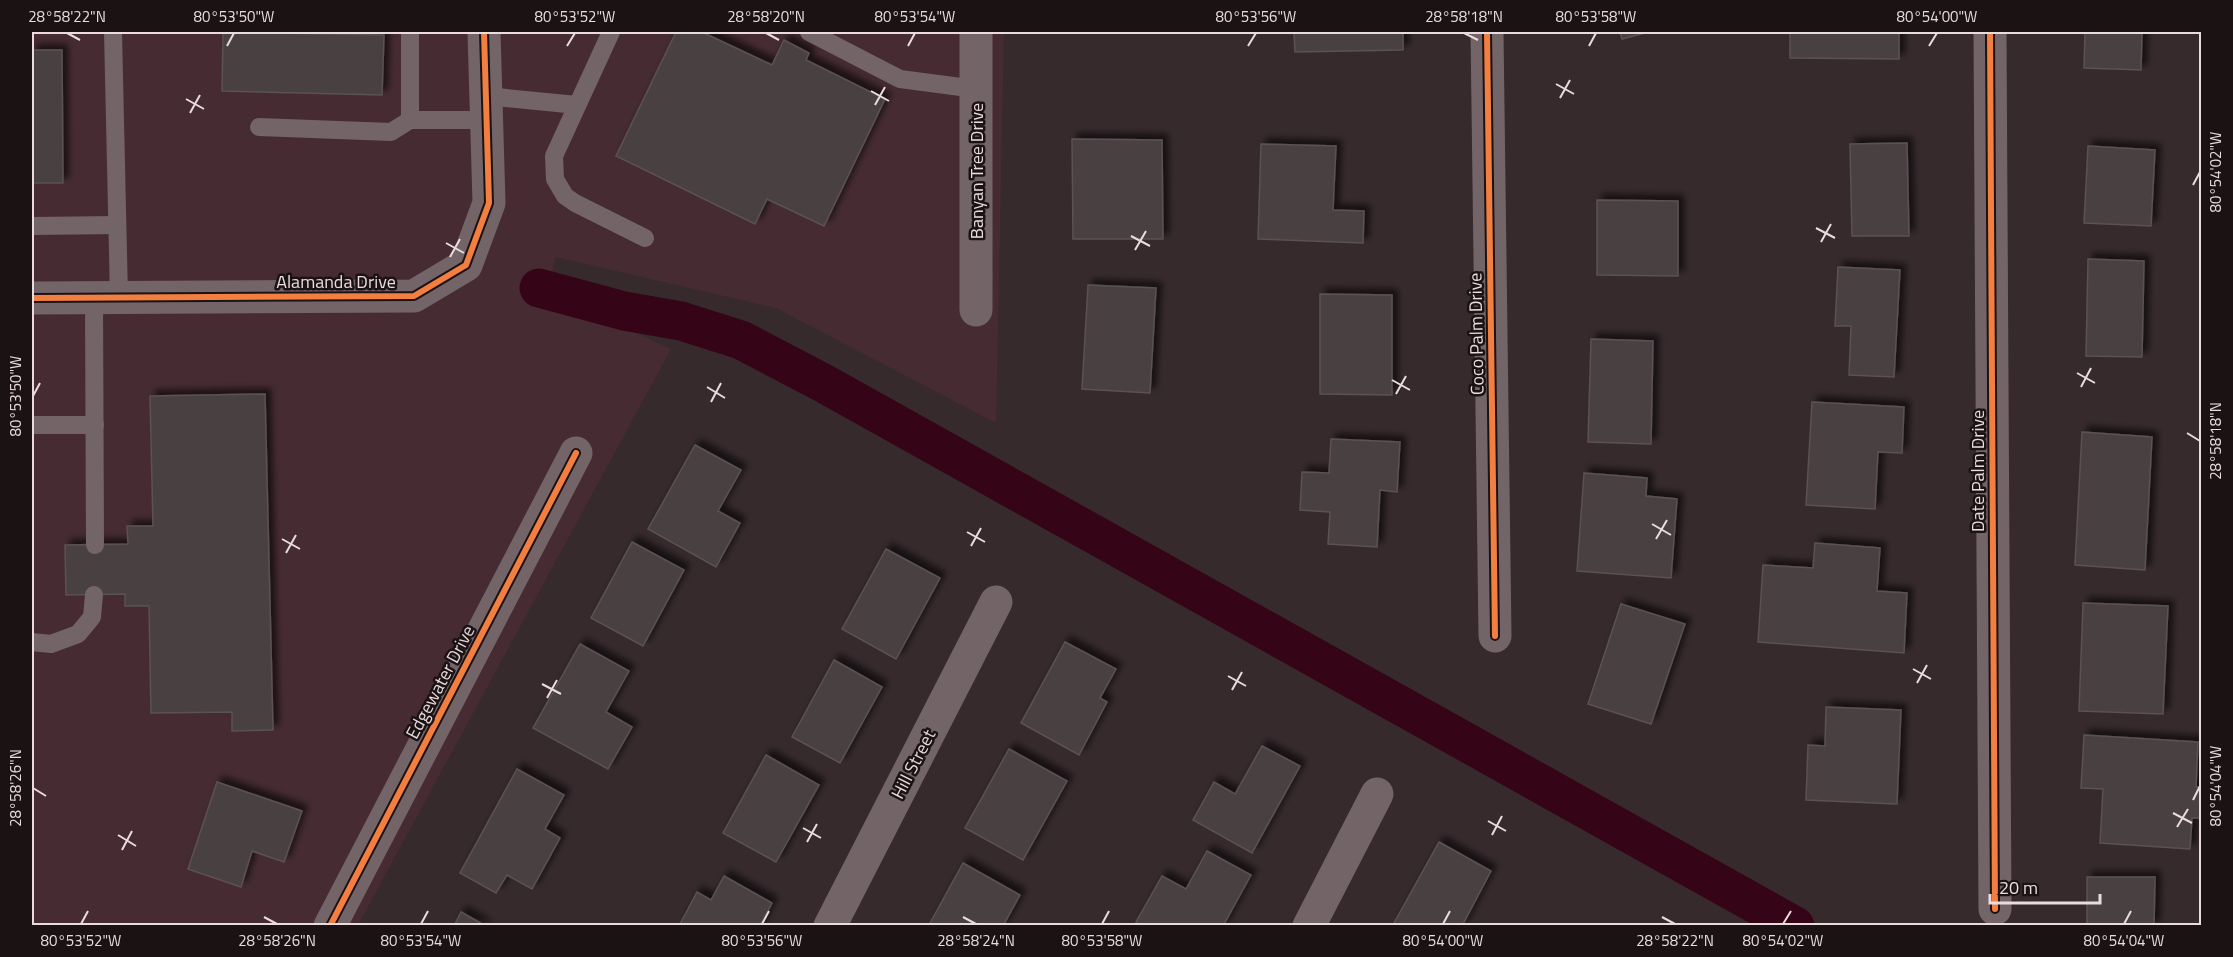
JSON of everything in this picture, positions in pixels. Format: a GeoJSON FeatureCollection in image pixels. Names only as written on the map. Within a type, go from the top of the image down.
{"type":"FeatureCollection","features":[{"type":"Feature","properties":{"kind":"street","name":"Alamanda Drive"},"geometry":{"type":"LineString","coordinates":[[32,298],[414,296],[466,265],[489,203],[483,32]]}},
{"type":"Feature","properties":{"kind":"street","name":"Banyan Tree Drive"},"geometry":{"type":"LineString","coordinates":[[976,32],[976,310]]}},
{"type":"Feature","properties":{"kind":"street","name":"Coco Palm Drive"},"geometry":{"type":"LineString","coordinates":[[1487,32],[1495,636]]}},
{"type":"Feature","properties":{"kind":"street","name":"Date Palm Drive"},"geometry":{"type":"LineString","coordinates":[[1990,32],[1995,909]]}},
{"type":"Feature","properties":{"kind":"street","name":"Edgewater Drive"},"geometry":{"type":"LineString","coordinates":[[330,926],[576,453]]}},
{"type":"Feature","properties":{"kind":"street","name":"Hill Street"},"geometry":{"type":"LineString","coordinates":[[831,926],[996,602]]}},
{"type":"Feature","properties":{"kind":"street"},"geometry":{"type":"LineString","coordinates":[[1309,926],[1377,794]]}},
{"type":"Feature","properties":{"kind":"lane"},"geometry":{"type":"LineString","coordinates":[[95,545],[95,426],[107,298],[117,225],[113,32]]}},
{"type":"Feature","properties":{"kind":"lane"},"geometry":{"type":"LineString","coordinates":[[410,32],[410,120]]}},
{"type":"Feature","properties":{"kind":"lane"},"geometry":{"type":"LineString","coordinates":[[611,32],[554,156],[555,179],[565,196],[575,203],[645,238]]}},
{"type":"Feature","properties":{"kind":"lane"},"geometry":{"type":"LineString","coordinates":[[809,32],[900,79],[976,89]]}},
{"type":"Feature","properties":{"kind":"lane"},"geometry":{"type":"LineString","coordinates":[[259,128],[391,132],[410,120],[486,108],[577,105]]}},
{"type":"Feature","properties":{"kind":"lane"},"geometry":{"type":"LineString","coordinates":[[32,226],[117,225]]}},
{"type":"Feature","properties":{"kind":"lane"},"geometry":{"type":"LineString","coordinates":[[32,425],[95,426]]}},
{"type":"Feature","properties":{"kind":"lane"},"geometry":{"type":"LineString","coordinates":[[32,642],[51,644],[78,634],[92,616],[94,595]]}},
{"type":"Feature","properties":{"kind":"shaded area"},"geometry":{"type":"Polygon","coordinates":[[[32,32],[1004,32],[996,423],[776,308],[556,257],[547,292],[671,349],[358,925],[32,925],[32,32]]]}},
{"type":"Feature","properties":{"kind":"building"},"geometry":{"type":"Polygon","coordinates":[[[223,32],[384,35],[382,95],[222,91],[223,32]]]}},
{"type":"Feature","properties":{"kind":"building"},"geometry":{"type":"Polygon","coordinates":[[[676,32],[702,32],[772,65],[784,40],[809,53],[806,60],[885,99],[824,226],[767,199],[755,224],[616,156],[676,32]]]}},
{"type":"Feature","properties":{"kind":"building"},"geometry":{"type":"Polygon","coordinates":[[[1294,32],[1403,32],[1403,50],[1295,52],[1294,32]]]}},
{"type":"Feature","properties":{"kind":"building"},"geometry":{"type":"Polygon","coordinates":[[[1620,32],[1649,32],[1622,39],[1620,32]]]}},
{"type":"Feature","properties":{"kind":"building"},"geometry":{"type":"Polygon","coordinates":[[[1790,32],[1899,32],[1899,59],[1790,58],[1790,32]]]}},
{"type":"Feature","properties":{"kind":"building"},"geometry":{"type":"Polygon","coordinates":[[[2085,32],[2142,32],[2141,70],[2084,68],[2085,32]]]}},
{"type":"Feature","properties":{"kind":"building"},"geometry":{"type":"Polygon","coordinates":[[[32,50],[62,50],[63,183],[32,183],[32,50]]]}},
{"type":"Feature","properties":{"kind":"building"},"geometry":{"type":"Polygon","coordinates":[[[1072,139],[1162,140],[1163,239],[1073,239],[1072,139]]]}},
{"type":"Feature","properties":{"kind":"building"},"geometry":{"type":"Polygon","coordinates":[[[1907,143],[1909,236],[1852,236],[1850,144],[1907,143]]]}},
{"type":"Feature","properties":{"kind":"building"},"geometry":{"type":"Polygon","coordinates":[[[1261,144],[1336,146],[1333,210],[1364,211],[1363,243],[1258,239],[1261,144]]]}},
{"type":"Feature","properties":{"kind":"building"},"geometry":{"type":"Polygon","coordinates":[[[2088,146],[2155,150],[2151,226],[2084,223],[2088,146]]]}},
{"type":"Feature","properties":{"kind":"building"},"geometry":{"type":"Polygon","coordinates":[[[1597,200],[1678,201],[1678,276],[1597,275],[1597,200]]]}},
{"type":"Feature","properties":{"kind":"building"},"geometry":{"type":"Polygon","coordinates":[[[2088,259],[2144,261],[2142,357],[2086,356],[2088,259]]]}},
{"type":"Feature","properties":{"kind":"building"},"geometry":{"type":"Polygon","coordinates":[[[1838,267],[1900,270],[1894,377],[1849,375],[1851,326],[1835,326],[1838,267]]]}},
{"type":"Feature","properties":{"kind":"building"},"geometry":{"type":"Polygon","coordinates":[[[1088,285],[1156,288],[1150,393],[1082,389],[1088,285]]]}},
{"type":"Feature","properties":{"kind":"building"},"geometry":{"type":"Polygon","coordinates":[[[1320,294],[1392,295],[1392,395],[1320,394],[1320,294]]]}},
{"type":"Feature","properties":{"kind":"building"},"geometry":{"type":"Polygon","coordinates":[[[1591,339],[1653,341],[1651,444],[1588,442],[1591,339]]]}},
{"type":"Feature","properties":{"kind":"building"},"geometry":{"type":"Polygon","coordinates":[[[265,394],[273,730],[232,731],[232,712],[151,713],[149,606],[125,606],[125,594],[66,595],[65,545],[128,544],[127,526],[153,526],[150,396],[265,394]]]}},
{"type":"Feature","properties":{"kind":"building"},"geometry":{"type":"Polygon","coordinates":[[[1812,402],[1904,407],[1902,453],[1878,452],[1875,509],[1806,505],[1812,402]]]}},
{"type":"Feature","properties":{"kind":"building"},"geometry":{"type":"Polygon","coordinates":[[[2082,432],[2152,437],[2145,570],[2075,565],[2082,432]]]}},
{"type":"Feature","properties":{"kind":"building"},"geometry":{"type":"Polygon","coordinates":[[[1331,439],[1400,442],[1397,492],[1380,490],[1377,547],[1328,544],[1330,512],[1300,510],[1302,472],[1329,473],[1331,439]]]}},
{"type":"Feature","properties":{"kind":"building"},"geometry":{"type":"Polygon","coordinates":[[[695,445],[741,470],[718,511],[740,523],[716,567],[648,529],[695,445]]]}},
{"type":"Feature","properties":{"kind":"building"},"geometry":{"type":"Polygon","coordinates":[[[1584,473],[1647,478],[1646,496],[1677,499],[1671,578],[1577,571],[1584,473]]]}},
{"type":"Feature","properties":{"kind":"building"},"geometry":{"type":"Polygon","coordinates":[[[632,542],[684,570],[643,646],[591,618],[632,542]]]}},
{"type":"Feature","properties":{"kind":"building"},"geometry":{"type":"Polygon","coordinates":[[[1815,543],[1880,548],[1877,591],[1907,593],[1904,653],[1758,642],[1763,565],[1813,568],[1815,543]]]}},
{"type":"Feature","properties":{"kind":"building"},"geometry":{"type":"Polygon","coordinates":[[[886,549],[940,578],[896,659],[842,629],[886,549]]]}},
{"type":"Feature","properties":{"kind":"building"},"geometry":{"type":"Polygon","coordinates":[[[2083,603],[2168,606],[2163,714],[2079,711],[2083,603]]]}},
{"type":"Feature","properties":{"kind":"building"},"geometry":{"type":"Polygon","coordinates":[[[1621,604],[1685,624],[1651,724],[1588,704],[1621,604]]]}},
{"type":"Feature","properties":{"kind":"building"},"geometry":{"type":"Polygon","coordinates":[[[1065,642],[1116,669],[1100,698],[1107,702],[1079,755],[1021,723],[1065,642]]]}},
{"type":"Feature","properties":{"kind":"building"},"geometry":{"type":"Polygon","coordinates":[[[580,644],[629,671],[606,712],[632,727],[608,769],[533,728],[580,644]]]}},
{"type":"Feature","properties":{"kind":"building"},"geometry":{"type":"Polygon","coordinates":[[[834,660],[882,687],[840,763],[792,737],[834,660]]]}},
{"type":"Feature","properties":{"kind":"building"},"geometry":{"type":"Polygon","coordinates":[[[1826,707],[1901,710],[1897,804],[1806,800],[1808,745],[1825,746],[1826,707]]]}},
{"type":"Feature","properties":{"kind":"building"},"geometry":{"type":"Polygon","coordinates":[[[2084,735],[2198,742],[2196,787],[2202,787],[2202,818],[2192,818],[2190,849],[2100,843],[2103,789],[2081,788],[2084,735]]]}},
{"type":"Feature","properties":{"kind":"building"},"geometry":{"type":"Polygon","coordinates":[[[1262,746],[1300,766],[1252,853],[1193,820],[1214,782],[1235,794],[1262,746]]]}},
{"type":"Feature","properties":{"kind":"building"},"geometry":{"type":"Polygon","coordinates":[[[1009,749],[1067,781],[1023,860],[965,828],[1009,749]]]}},
{"type":"Feature","properties":{"kind":"building"},"geometry":{"type":"Polygon","coordinates":[[[766,755],[819,785],[776,862],[723,833],[766,755]]]}},
{"type":"Feature","properties":{"kind":"building"},"geometry":{"type":"Polygon","coordinates":[[[517,769],[564,795],[545,829],[560,838],[532,889],[507,875],[496,893],[460,873],[517,769]]]}},
{"type":"Feature","properties":{"kind":"building"},"geometry":{"type":"Polygon","coordinates":[[[217,782],[302,811],[284,862],[252,851],[241,887],[188,869],[217,782]]]}},
{"type":"Feature","properties":{"kind":"building"},"geometry":{"type":"Polygon","coordinates":[[[1439,842],[1491,871],[1462,926],[1398,926],[1394,923],[1439,842]]]}},
{"type":"Feature","properties":{"kind":"building"},"geometry":{"type":"Polygon","coordinates":[[[1207,851],[1251,875],[1223,926],[1141,926],[1136,922],[1162,876],[1186,889],[1207,851]]]}},
{"type":"Feature","properties":{"kind":"building"},"geometry":{"type":"Polygon","coordinates":[[[963,863],[1020,895],[1003,926],[929,925],[963,863]]]}},
{"type":"Feature","properties":{"kind":"building"},"geometry":{"type":"Polygon","coordinates":[[[724,876],[772,903],[760,926],[679,926],[697,892],[711,900],[724,876]]]}},
{"type":"Feature","properties":{"kind":"building"},"geometry":{"type":"Polygon","coordinates":[[[2087,877],[2155,877],[2154,926],[2087,926],[2087,877]]]}},
{"type":"Feature","properties":{"kind":"building"},"geometry":{"type":"Polygon","coordinates":[[[461,912],[486,926],[454,926],[461,912]]]}},
{"type":"Feature","properties":{"kind":"waterway"},"geometry":{"type":"LineString","coordinates":[[539,288],[624,311],[681,321],[741,340],[825,384],[1795,926]]}},
{"type":"Feature","properties":{"kind":"cycle path"},"geometry":{"type":"LineString","coordinates":[[32,298],[414,296],[466,265],[489,203],[484,32]]}},
{"type":"Feature","properties":{"kind":"cycle path"},"geometry":{"type":"LineString","coordinates":[[1487,32],[1495,636]]}},
{"type":"Feature","properties":{"kind":"cycle path"},"geometry":{"type":"LineString","coordinates":[[1990,32],[1995,909]]}},
{"type":"Feature","properties":{"kind":"cycle path"},"geometry":{"type":"LineString","coordinates":[[330,926],[576,453]]}}]}
